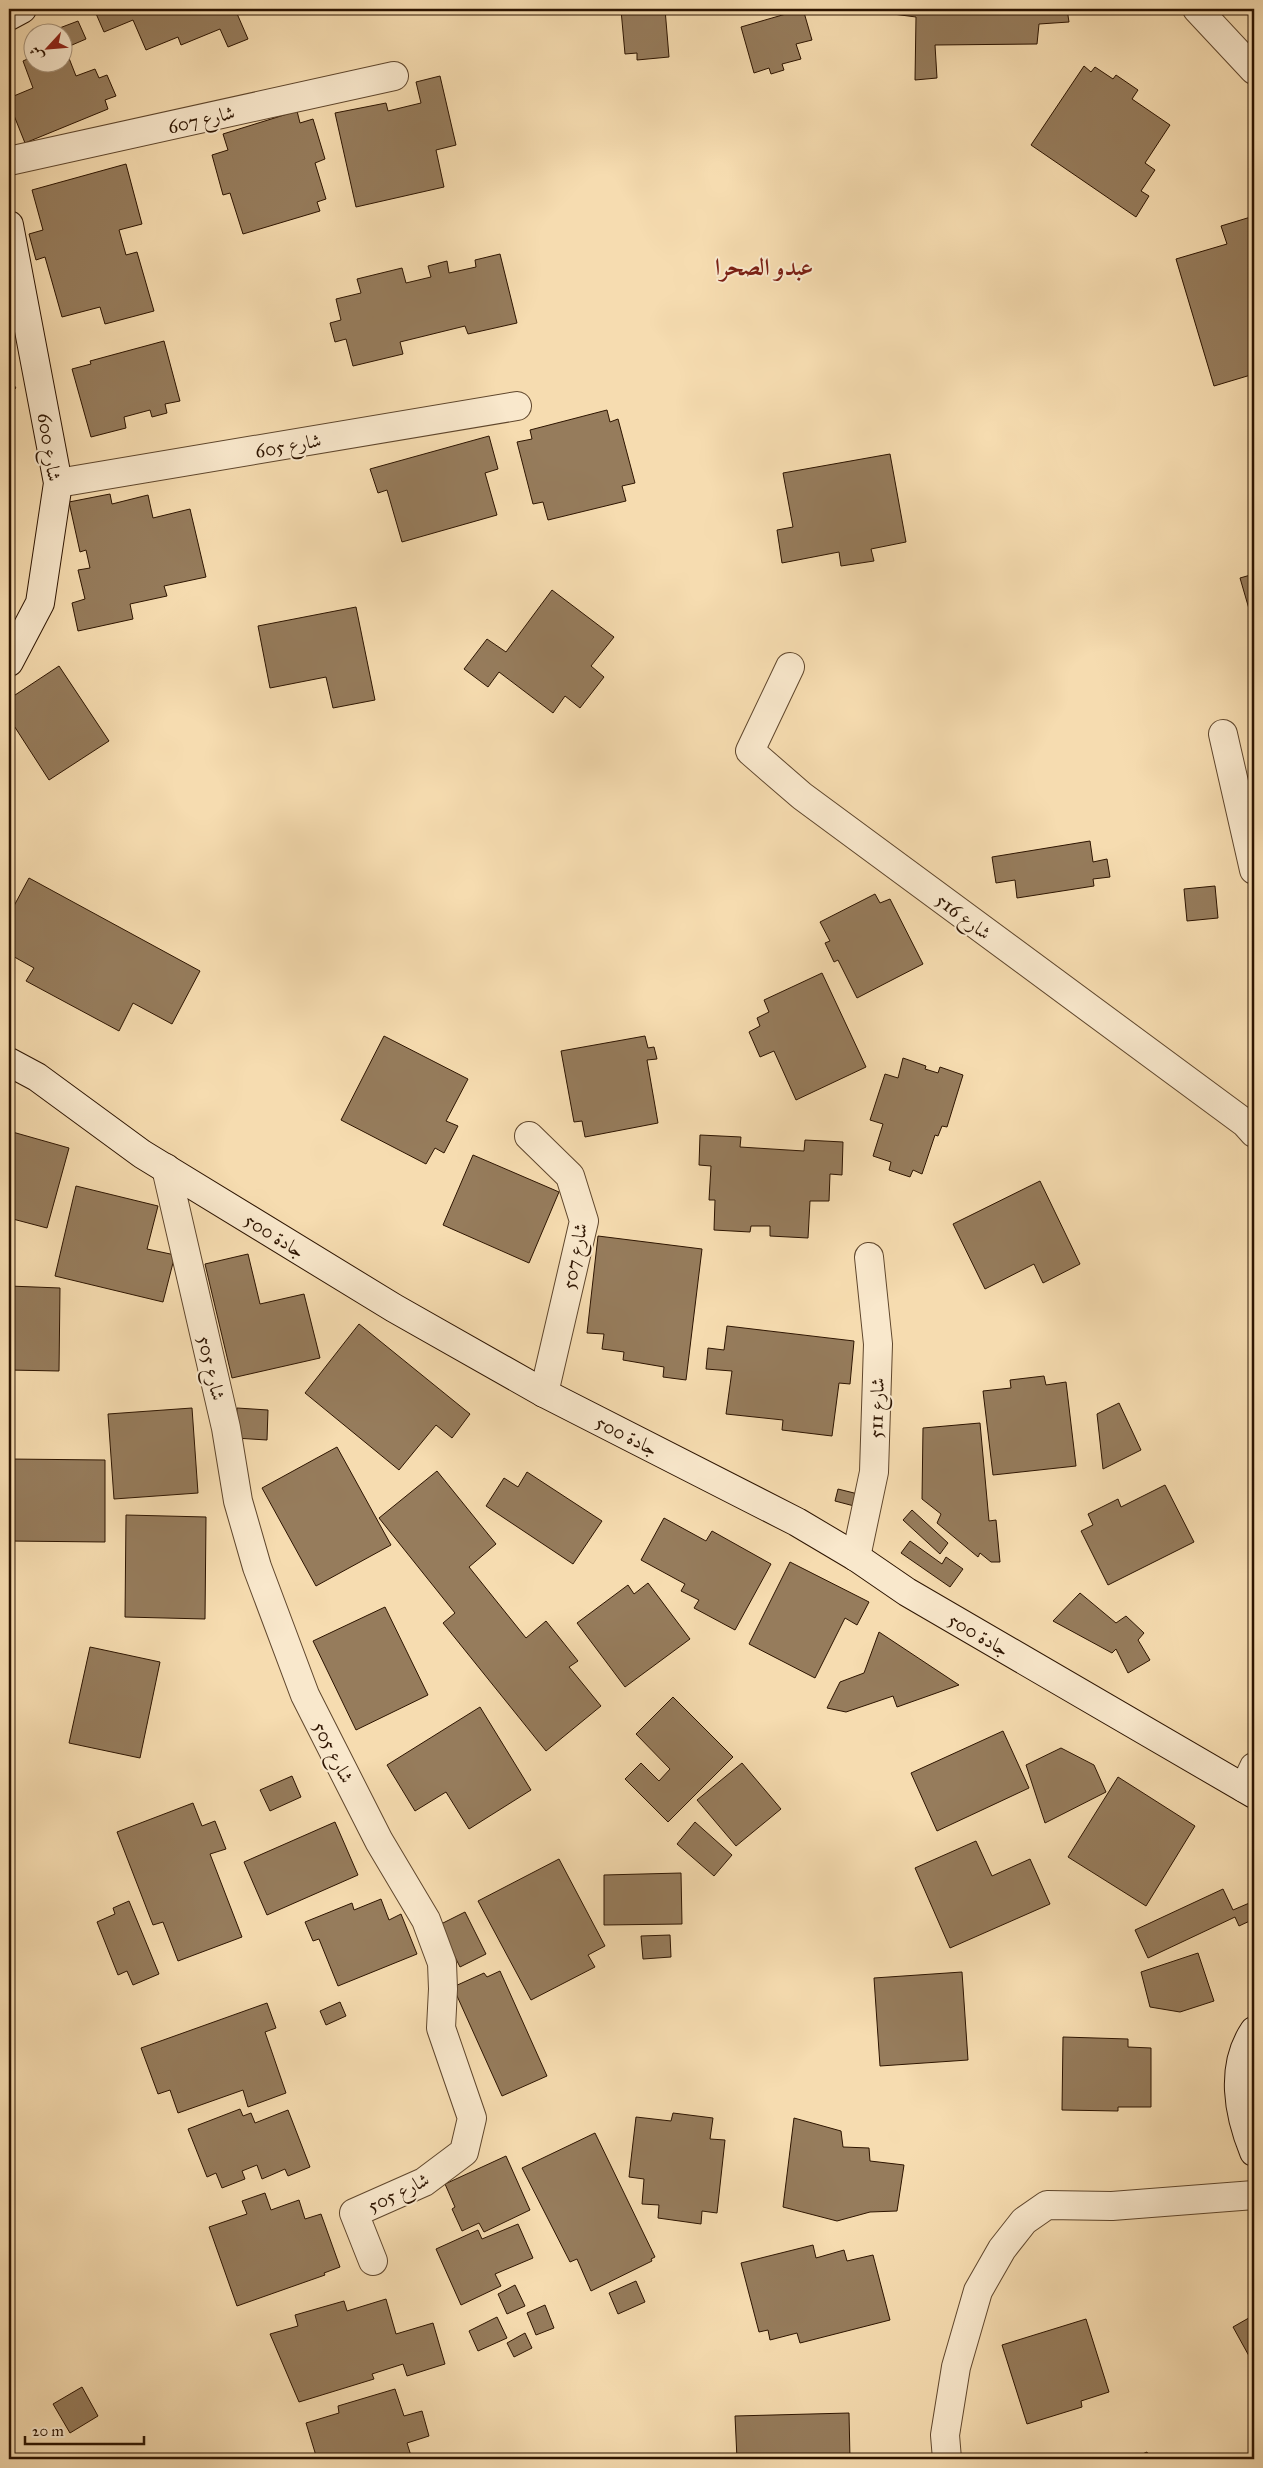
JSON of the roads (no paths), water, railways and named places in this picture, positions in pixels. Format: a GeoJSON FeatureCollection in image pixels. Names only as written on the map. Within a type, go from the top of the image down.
{"type":"FeatureCollection","features":[{"type":"Feature","properties":{"kind":"street"},"geometry":{"type":"LineString","coordinates":[[9,16],[22,9]]}},
{"type":"Feature","properties":{"kind":"street"},"geometry":{"type":"LineString","coordinates":[[1197,9],[1254,70]]}},
{"type":"Feature","properties":{"kind":"street","name":"شارع 607"},"geometry":{"type":"LineString","coordinates":[[9,161],[394,76]]}},
{"type":"Feature","properties":{"kind":"street","name":"شارع 600"},"geometry":{"type":"LineString","coordinates":[[9,225],[58,483],[40,603],[9,662]]}},
{"type":"Feature","properties":{"kind":"street","name":"شارع 605"},"geometry":{"type":"LineString","coordinates":[[58,483],[516,406]]}},
{"type":"Feature","properties":{"kind":"street","name":"شارع 516"},"geometry":{"type":"LineString","coordinates":[[790,667],[750,751],[802,796],[1245,1123],[1254,1134]]}},
{"type":"Feature","properties":{"kind":"street"},"geometry":{"type":"LineString","coordinates":[[1223,734],[1254,870]]}},
{"type":"Feature","properties":{"kind":"street","name":"جادة 500"},"geometry":{"type":"LineString","coordinates":[[9,1062],[37,1077],[142,1154],[394,1308],[544,1393],[797,1522],[856,1557],[907,1592],[1251,1783]]}},
{"type":"Feature","properties":{"kind":"street","name":"شارع 507"},"geometry":{"type":"LineString","coordinates":[[529,1136],[570,1176],[584,1221],[544,1393]]}},
{"type":"Feature","properties":{"kind":"street","name":"شارع 505"},"geometry":{"type":"LineString","coordinates":[[166,1168],[226,1428],[238,1501],[257,1567],[305,1694],[379,1841],[426,1920],[442,1963],[441,2028],[472,2118],[464,2152],[424,2182],[354,2213],[373,2261]]}},
{"type":"Feature","properties":{"kind":"street","name":"شارع 511"},"geometry":{"type":"LineString","coordinates":[[856,1557],[874,1472],[878,1344],[869,1257]]}},
{"type":"Feature","properties":{"kind":"street"},"geometry":{"type":"LineString","coordinates":[[1254,2030],[1244,2046],[1237,2083],[1247,2134],[1254,2152]]}},
{"type":"Feature","properties":{"kind":"street"},"geometry":{"type":"LineString","coordinates":[[947,2459],[945,2435],[956,2367],[978,2291],[1002,2249],[1024,2222],[1047,2205],[1112,2206],[1254,2195]]}},
{"type":"Feature","properties":{"kind":"district","name":"عبدو الصحرا"},"geometry":{"type":"Point","coordinates":[764,267]}}]}
